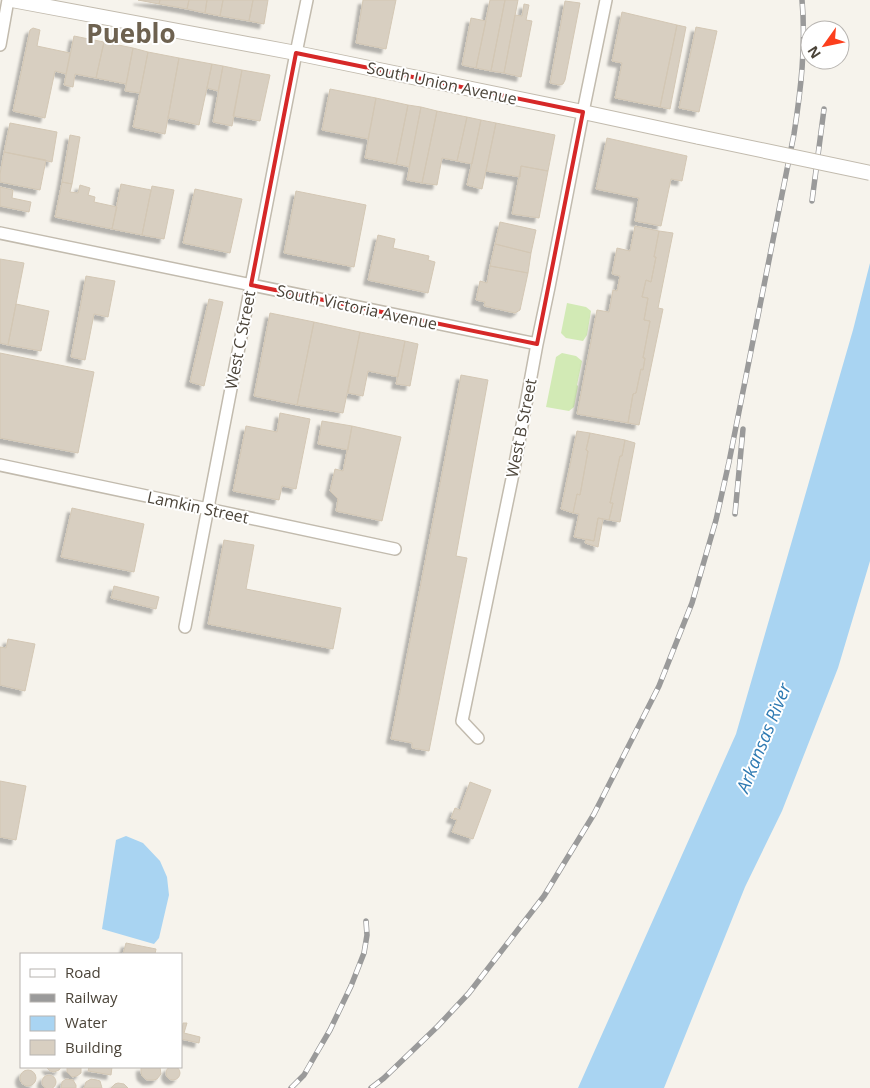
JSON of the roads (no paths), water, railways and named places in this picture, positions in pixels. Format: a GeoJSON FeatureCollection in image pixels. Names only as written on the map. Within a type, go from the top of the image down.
{"type":"FeatureCollection","features":[{"type":"Feature","properties":{"kind":"street"},"geometry":{"type":"LineString","coordinates":[[0,45],[10,0]]}},
{"type":"Feature","properties":{"kind":"street","name":"South Union Avenue"},"geometry":{"type":"LineString","coordinates":[[10,0],[296,53],[870,173]]}},
{"type":"Feature","properties":{"kind":"street","name":"West C Street"},"geometry":{"type":"LineString","coordinates":[[185,627],[307,0]]}},
{"type":"Feature","properties":{"kind":"street","name":"West B Street"},"geometry":{"type":"LineString","coordinates":[[478,738],[462,720],[514,469],[582,112],[606,0]]}},
{"type":"Feature","properties":{"kind":"street","name":"South Victoria Avenue"},"geometry":{"type":"LineString","coordinates":[[0,233],[537,344]]}},
{"type":"Feature","properties":{"kind":"street","name":"Lamkin Street"},"geometry":{"type":"LineString","coordinates":[[0,465],[395,549]]}},
{"type":"Feature","properties":{"kind":"water","name":"Arkansas River"},"geometry":{"type":"Polygon","coordinates":[[[870,263],[870,561],[838,668],[782,811],[745,887],[664,1088],[578,1088],[736,734],[853,330],[870,263]]]}},
{"type":"Feature","properties":{"kind":"water"},"geometry":{"type":"Polygon","coordinates":[[[126,836],[143,843],[160,861],[167,877],[169,895],[159,938],[154,944],[102,929],[116,840],[126,836]]]}},
{"type":"Feature","properties":{"kind":"railway"},"geometry":{"type":"LineString","coordinates":[[371,1088],[438,1026],[469,993],[544,896],[594,814],[659,686],[692,603],[716,520],[729,462],[794,134],[802,67],[802,0]]}},
{"type":"Feature","properties":{"kind":"railway"},"geometry":{"type":"LineString","coordinates":[[812,201],[824,109]]}},
{"type":"Feature","properties":{"kind":"railway"},"geometry":{"type":"LineString","coordinates":[[735,514],[743,429]]}},
{"type":"Feature","properties":{"kind":"railway"},"geometry":{"type":"LineString","coordinates":[[291,1088],[304,1075],[330,1030],[351,986],[364,953],[367,935],[366,921]]}},
{"type":"Feature","properties":{"kind":"district","name":"Pueblo"},"geometry":{"type":"Point","coordinates":[131,34]}}]}
